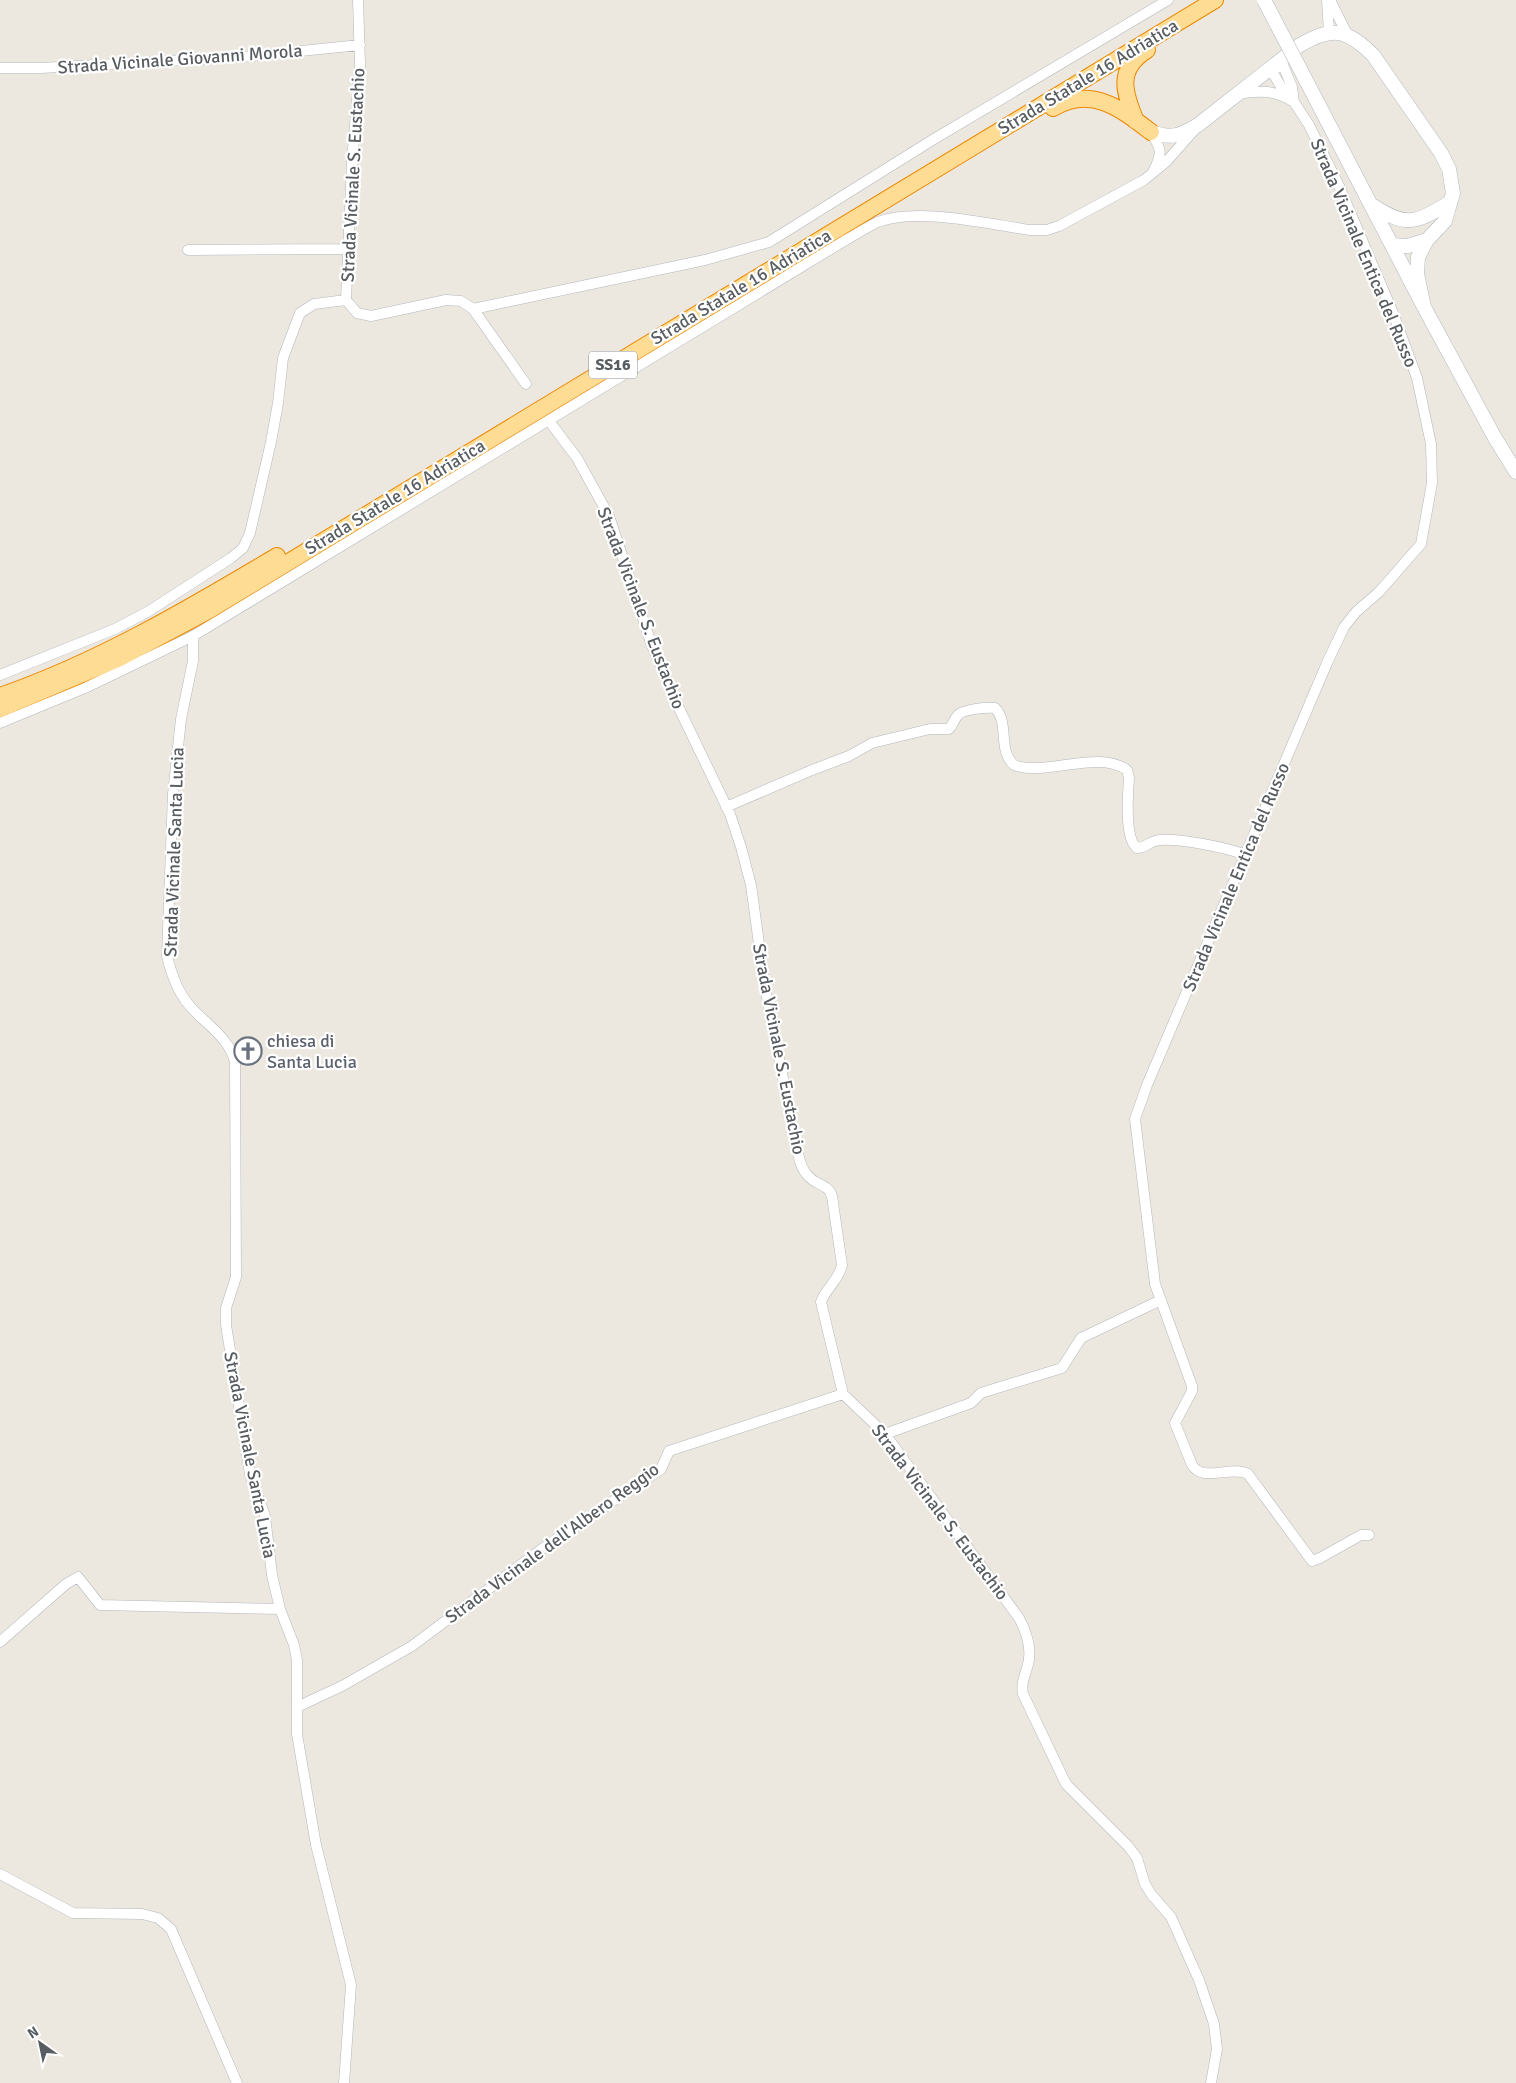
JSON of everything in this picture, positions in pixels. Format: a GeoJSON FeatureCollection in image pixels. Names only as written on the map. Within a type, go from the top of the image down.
{"type":"FeatureCollection","features":[{"type":"Feature","properties":{"kind":"highway","name":"Strada Statale 16 Adriatica"},"geometry":{"type":"LineString","coordinates":[[0,696],[83,662],[147,632],[200,602],[1194,0]]}},
{"type":"Feature","properties":{"kind":"highway","name":"Strada Statale 16 Adriatica"},"geometry":{"type":"LineString","coordinates":[[0,709],[118,659],[208,611],[1216,0]]}},
{"type":"Feature","properties":{"kind":"highway"},"geometry":{"type":"LineString","coordinates":[[1136,121],[1126,99],[1124,89],[1129,67],[1144,52],[1202,17],[1220,0]]}},
{"type":"Feature","properties":{"kind":"highway"},"geometry":{"type":"LineString","coordinates":[[971,148],[1010,133],[1062,103],[1078,98],[1104,102],[1151,132]]}},
{"type":"Feature","properties":{"kind":"highway"},"geometry":{"type":"LineString","coordinates":[[0,687],[48,669],[83,662]]}},
{"type":"Feature","properties":{"kind":"main road"},"geometry":{"type":"LineString","coordinates":[[1264,0],[1424,307],[1495,438],[1516,472]]}},
{"type":"Feature","properties":{"kind":"main road"},"geometry":{"type":"LineString","coordinates":[[1151,132],[1166,137],[1181,135],[1198,125],[1234,95],[1308,40],[1329,32],[1348,34],[1360,42],[1373,55],[1442,153],[1449,168],[1453,193],[1445,221],[1427,240],[1418,257],[1417,274],[1424,307]]}},
{"type":"Feature","properties":{"kind":"main road"},"geometry":{"type":"LineString","coordinates":[[1371,204],[1389,216],[1408,221],[1425,217],[1449,203]]}},
{"type":"Feature","properties":{"kind":"main road"},"geometry":{"type":"LineString","coordinates":[[1392,245],[1398,232],[1408,221]]}},
{"type":"Feature","properties":{"kind":"main road"},"geometry":{"type":"LineString","coordinates":[[1392,245],[1408,246],[1427,240]]}},
{"type":"Feature","properties":{"kind":"street","name":"Strada Vicinale S. Eustachio"},"geometry":{"type":"LineString","coordinates":[[358,0],[360,45],[346,300],[357,313],[371,316],[446,300],[462,301],[473,309]]}},
{"type":"Feature","properties":{"kind":"street"},"geometry":{"type":"LineString","coordinates":[[526,384],[473,309],[704,260],[769,242],[934,139],[1168,0]]}},
{"type":"Feature","properties":{"kind":"street"},"geometry":{"type":"LineString","coordinates":[[1329,0],[1329,32]]}},
{"type":"Feature","properties":{"kind":"street"},"geometry":{"type":"LineString","coordinates":[[1329,0],[1348,34]]}},
{"type":"Feature","properties":{"kind":"street","name":"Strada Vicinale Giovanni Morola"},"geometry":{"type":"LineString","coordinates":[[0,68],[41,68],[242,57],[360,45]]}},
{"type":"Feature","properties":{"kind":"street","name":"Strada Vicinale Entica del Russo"},"geometry":{"type":"LineString","coordinates":[[1280,60],[1292,87],[1291,100],[1309,125],[1339,186],[1393,313],[1414,368],[1431,444],[1432,483],[1421,544],[1379,592],[1356,612],[1344,628],[1327,663],[1146,1085],[1135,1119],[1154,1274],[1161,1300],[1192,1386],[1192,1392],[1174,1423],[1195,1470],[1204,1473],[1233,1470],[1243,1471],[1248,1474],[1312,1561],[1361,1534],[1369,1535]]}},
{"type":"Feature","properties":{"kind":"street"},"geometry":{"type":"LineString","coordinates":[[1234,95],[1265,91],[1274,92],[1291,100]]}},
{"type":"Feature","properties":{"kind":"street"},"geometry":{"type":"LineString","coordinates":[[0,723],[86,688],[193,636],[878,222],[900,217],[922,216],[1030,230],[1047,230],[1060,226],[1144,180],[1178,150],[1198,125]]}},
{"type":"Feature","properties":{"kind":"street"},"geometry":{"type":"LineString","coordinates":[[1151,132],[1161,150],[1160,159],[1154,171]]}},
{"type":"Feature","properties":{"kind":"street"},"geometry":{"type":"LineString","coordinates":[[188,250],[348,249]]}},
{"type":"Feature","properties":{"kind":"street"},"geometry":{"type":"LineString","coordinates":[[0,675],[115,629],[149,611],[243,548],[250,534],[271,442],[283,358],[300,313],[314,304],[346,300]]}},
{"type":"Feature","properties":{"kind":"street","name":"Strada Vicinale S. Eustachio"},"geometry":{"type":"LineString","coordinates":[[549,421],[577,458],[609,516],[651,643],[677,704],[726,807],[741,847],[751,885],[765,988],[798,1154],[802,1168],[809,1178],[826,1187],[832,1196],[842,1265],[840,1273],[824,1294],[821,1302],[843,1394],[885,1434],[1013,1610],[1026,1632],[1030,1657],[1021,1685],[1023,1694],[1066,1784],[1128,1846],[1137,1858],[1145,1884],[1150,1894],[1171,1917],[1198,1980],[1215,2030],[1217,2049],[1211,2083]]}},
{"type":"Feature","properties":{"kind":"street","name":"Strada Vicinale Santa Lucia"},"geometry":{"type":"LineString","coordinates":[[193,636],[193,661],[181,719],[174,784],[167,956],[170,970],[188,1005],[220,1035],[233,1054],[235,1062],[236,1277],[226,1308],[226,1325],[250,1474],[265,1516],[272,1575],[280,1608],[297,1660],[297,1734],[316,1846],[351,1985],[344,2083]]}},
{"type":"Feature","properties":{"kind":"street"},"geometry":{"type":"LineString","coordinates":[[726,807],[850,756],[872,742],[930,729],[948,729],[959,714],[964,711],[995,708],[1000,714],[1006,754],[1014,765],[1036,767],[1106,763],[1118,765],[1127,770],[1128,826],[1132,844],[1137,848],[1143,848],[1156,841],[1175,841],[1216,846],[1246,855]]}},
{"type":"Feature","properties":{"kind":"street"},"geometry":{"type":"LineString","coordinates":[[885,1434],[971,1402],[981,1393],[1062,1368],[1081,1338],[1161,1300]]}},
{"type":"Feature","properties":{"kind":"street","name":"Strada Vicinale dell'Albero Reggio"},"geometry":{"type":"LineString","coordinates":[[297,1707],[342,1686],[412,1646],[546,1546],[661,1469],[669,1451],[843,1394]]}},
{"type":"Feature","properties":{"kind":"street"},"geometry":{"type":"LineString","coordinates":[[0,1642],[66,1584],[78,1577],[100,1605],[280,1608]]}},
{"type":"Feature","properties":{"kind":"street"},"geometry":{"type":"LineString","coordinates":[[0,1874],[73,1913],[142,1914],[158,1918],[171,1929],[237,2083]]}},
{"type":"Feature","properties":{"kind":"place","name":"chiesa di Santa Lucia"},"geometry":{"type":"Point","coordinates":[248,1051]}}]}
